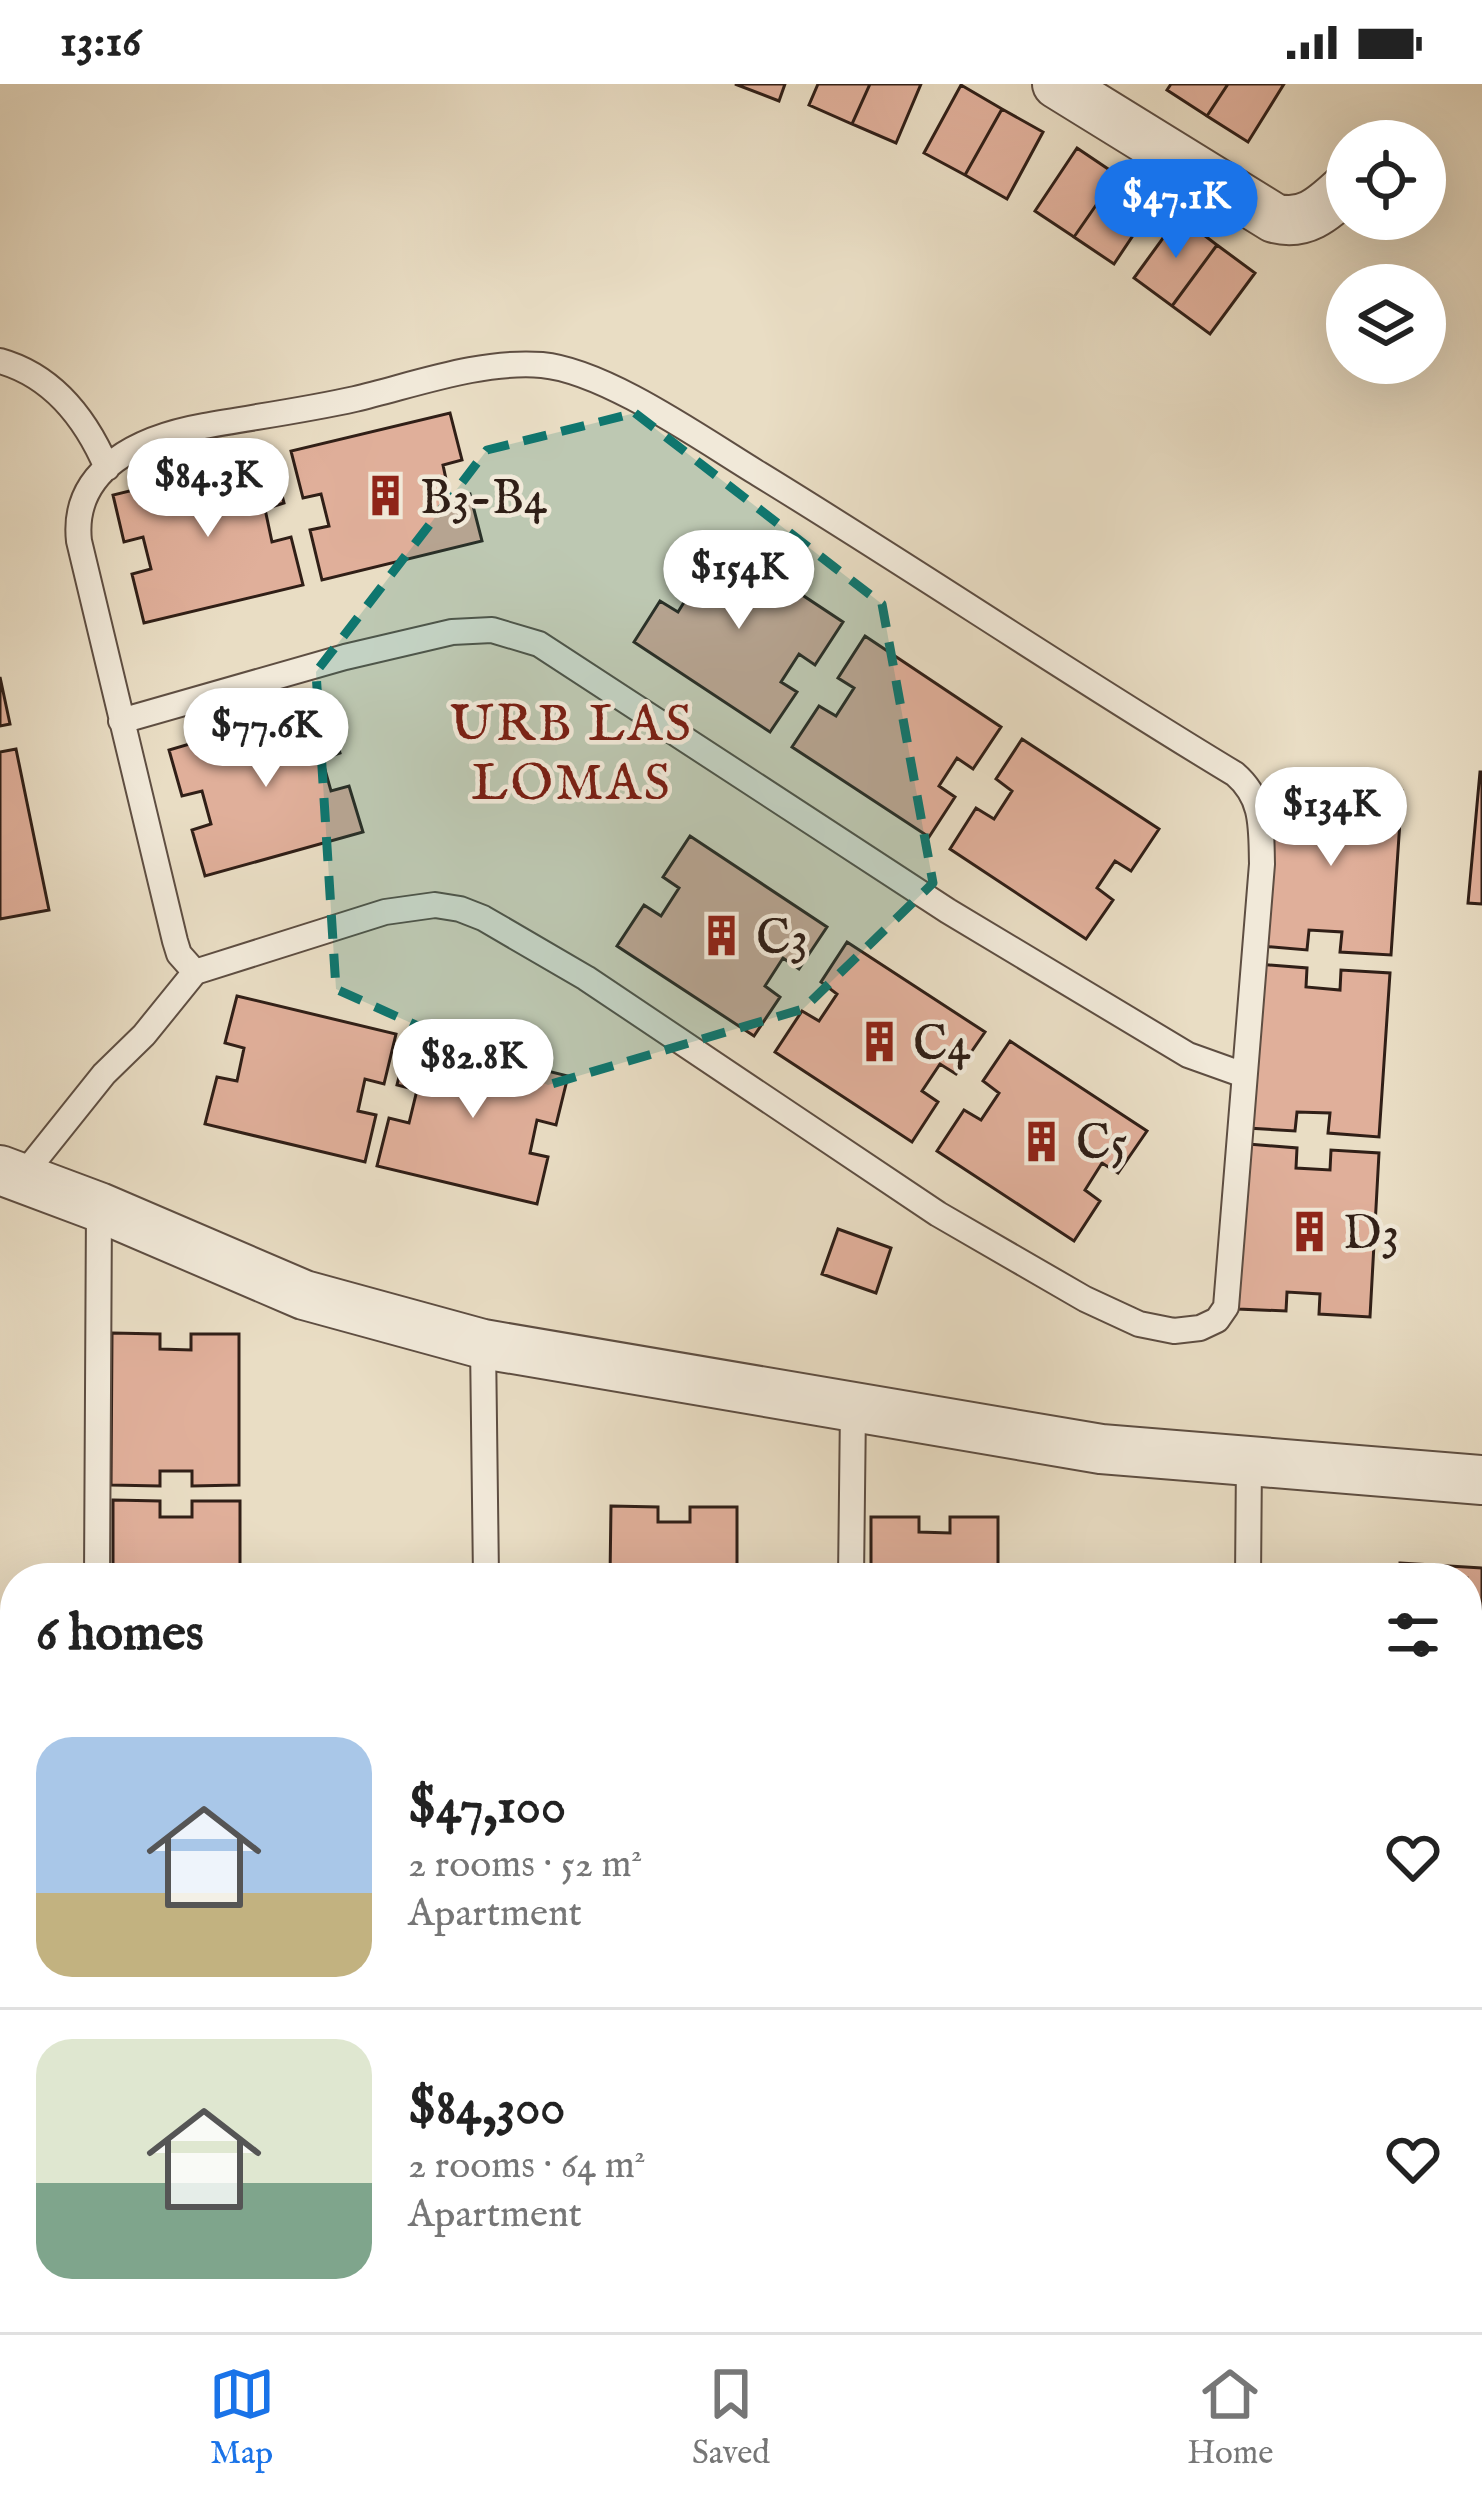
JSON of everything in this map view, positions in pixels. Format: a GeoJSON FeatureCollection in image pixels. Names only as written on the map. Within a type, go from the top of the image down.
{"type":"FeatureCollection","features":[{"type":"Feature","properties":{"kind":"street"},"geometry":{"type":"LineString","coordinates":[[1057,84],[1274,218],[1293,221],[1312,216],[1326,204]]}},
{"type":"Feature","properties":{"kind":"street"},"geometry":{"type":"LineString","coordinates":[[10,1175],[99,1207],[304,1295],[483,1344],[1101,1449],[1482,1480]]}},
{"type":"Feature","properties":{"kind":"lane"},"geometry":{"type":"LineString","coordinates":[[0,362],[22,368],[71,407],[106,468]]}},
{"type":"Feature","properties":{"kind":"lane"},"geometry":{"type":"LineString","coordinates":[[10,1175],[155,1022],[195,972],[410,906],[460,909],[586,978],[938,1214],[1085,1299],[1157,1329],[1199,1328],[1217,1320],[1226,1307],[1262,864],[1260,814],[1244,782],[940,585],[684,428],[596,381],[547,365],[489,368],[154,438],[106,468],[80,503],[77,522],[121,722],[175,941],[179,954],[195,972]]}},
{"type":"Feature","properties":{"kind":"lane"},"geometry":{"type":"LineString","coordinates":[[121,722],[345,657],[452,632],[492,630],[516,635],[539,644],[968,923],[1188,1054],[1244,1075]]}},
{"type":"Feature","properties":{"kind":"lane"},"geometry":{"type":"LineString","coordinates":[[97,1563],[99,1207]]}},
{"type":"Feature","properties":{"kind":"lane"},"geometry":{"type":"LineString","coordinates":[[483,1344],[486,1563]]}},
{"type":"Feature","properties":{"kind":"lane"},"geometry":{"type":"LineString","coordinates":[[851,1563],[853,1408]]}},
{"type":"Feature","properties":{"kind":"lane"},"geometry":{"type":"LineString","coordinates":[[1248,1563],[1249,1461]]}},
{"type":"Feature","properties":{"kind":"highlighted area"},"geometry":{"type":"Polygon","coordinates":[[[635,413],[882,604],[933,883],[803,1009],[548,1085],[336,989],[316,672],[487,450],[635,413]]]}},
{"type":"Feature","properties":{"kind":"building"},"geometry":{"type":"Polygon","coordinates":[[[735,84],[785,84],[779,101],[735,84]]]}},
{"type":"Feature","properties":{"kind":"building"},"geometry":{"type":"Polygon","coordinates":[[[818,84],[870,84],[852,124],[809,105],[818,84]]]}},
{"type":"Feature","properties":{"kind":"building"},"geometry":{"type":"Polygon","coordinates":[[[870,84],[921,84],[896,143],[852,124],[870,84]]]}},
{"type":"Feature","properties":{"kind":"building"},"geometry":{"type":"Polygon","coordinates":[[[1171,84],[1228,84],[1207,116],[1167,90],[1171,84]]]}},
{"type":"Feature","properties":{"kind":"building"},"geometry":{"type":"Polygon","coordinates":[[[1228,84],[1284,84],[1248,142],[1207,116],[1228,84]]]}},
{"type":"Feature","properties":{"kind":"building"},"geometry":{"type":"Polygon","coordinates":[[[961,85],[1002,109],[965,175],[924,153],[961,85]]]}},
{"type":"Feature","properties":{"kind":"building"},"geometry":{"type":"Polygon","coordinates":[[[1002,109],[1043,132],[1007,199],[965,175],[1002,109]]]}},
{"type":"Feature","properties":{"kind":"building"},"geometry":{"type":"Polygon","coordinates":[[[1077,148],[1117,175],[1074,237],[1035,211],[1077,148]]]}},
{"type":"Feature","properties":{"kind":"building"},"geometry":{"type":"Polygon","coordinates":[[[1117,175],[1156,201],[1114,264],[1074,237],[1117,175]]]}},
{"type":"Feature","properties":{"kind":"building"},"geometry":{"type":"Polygon","coordinates":[[[1179,216],[1217,245],[1172,306],[1134,278],[1179,216]]]}},
{"type":"Feature","properties":{"kind":"building"},"geometry":{"type":"Polygon","coordinates":[[[1217,245],[1255,273],[1210,334],[1172,306],[1217,245]]]}},
{"type":"Feature","properties":{"kind":"building","name":"B3-B4"},"geometry":{"type":"Polygon","coordinates":[[[450,413],[462,460],[443,465],[450,498],[470,494],[482,541],[322,580],[310,530],[329,526],[321,494],[303,498],[291,451],[450,413]]]}},
{"type":"Feature","properties":{"kind":"building"},"geometry":{"type":"Polygon","coordinates":[[[272,456],[284,503],[265,509],[272,542],[291,537],[303,585],[144,623],[132,574],[151,569],[143,537],[124,542],[113,495],[272,456]]]}},
{"type":"Feature","properties":{"kind":"building"},"geometry":{"type":"Polygon","coordinates":[[[707,532],[843,622],[815,665],[799,654],[781,682],[797,692],[770,732],[634,642],[660,601],[678,612],[696,583],[679,573],[707,532]]]}},
{"type":"Feature","properties":{"kind":"building"},"geometry":{"type":"Polygon","coordinates":[[[865,636],[1001,727],[973,769],[957,758],[939,786],[955,797],[929,837],[792,747],[819,706],[836,716],[854,688],[838,678],[865,636]]]}},
{"type":"Feature","properties":{"kind":"building"},"geometry":{"type":"Polygon","coordinates":[[[0,677],[10,724],[0,726],[0,677]]]}},
{"type":"Feature","properties":{"kind":"building"},"geometry":{"type":"Polygon","coordinates":[[[326,704],[340,753],[322,759],[331,791],[349,786],[363,832],[205,876],[192,830],[211,824],[202,791],[182,796],[169,750],[326,704]]]}},
{"type":"Feature","properties":{"kind":"building"},"geometry":{"type":"Polygon","coordinates":[[[1022,739],[1159,829],[1131,871],[1115,861],[1097,888],[1113,900],[1086,939],[950,849],[976,808],[994,819],[1012,791],[996,779],[1022,739]]]}},
{"type":"Feature","properties":{"kind":"building"},"geometry":{"type":"Polygon","coordinates":[[[16,749],[49,910],[0,919],[0,752],[16,749]]]}},
{"type":"Feature","properties":{"kind":"building"},"geometry":{"type":"Polygon","coordinates":[[[1482,772],[1482,904],[1468,903],[1482,772]]]}},
{"type":"Feature","properties":{"kind":"building"},"geometry":{"type":"Polygon","coordinates":[[[1270,783],[1319,786],[1318,806],[1351,808],[1353,788],[1402,791],[1391,955],[1340,952],[1342,932],[1309,930],[1307,950],[1260,946],[1270,783]]]}},
{"type":"Feature","properties":{"kind":"building","name":"C3"},"geometry":{"type":"Polygon","coordinates":[[[690,836],[827,927],[799,969],[783,958],[765,986],[780,997],[754,1036],[617,946],[644,905],[661,916],[679,888],[663,877],[690,836]]]}},
{"type":"Feature","properties":{"kind":"building","name":"C4"},"geometry":{"type":"Polygon","coordinates":[[[847,942],[985,1032],[956,1074],[940,1064],[922,1091],[938,1102],[912,1142],[775,1052],[802,1011],[819,1021],[837,994],[821,982],[847,942]]]}},
{"type":"Feature","properties":{"kind":"building"},"geometry":{"type":"Polygon","coordinates":[[[1258,964],[1307,968],[1306,987],[1340,990],[1341,970],[1390,973],[1379,1137],[1328,1133],[1330,1113],[1297,1112],[1295,1131],[1248,1128],[1258,964]]]}},
{"type":"Feature","properties":{"kind":"building"},"geometry":{"type":"Polygon","coordinates":[[[237,996],[396,1034],[384,1084],[365,1079],[358,1111],[376,1115],[365,1162],[205,1124],[217,1077],[237,1081],[244,1048],[225,1043],[237,996]]]}},
{"type":"Feature","properties":{"kind":"building"},"geometry":{"type":"Polygon","coordinates":[[[409,1037],[568,1076],[556,1125],[537,1120],[530,1153],[548,1157],[537,1204],[377,1166],[389,1118],[409,1123],[417,1090],[397,1085],[409,1037]]]}},
{"type":"Feature","properties":{"kind":"building","name":"C5"},"geometry":{"type":"Polygon","coordinates":[[[1010,1041],[1147,1131],[1118,1173],[1102,1163],[1085,1190],[1100,1201],[1074,1241],[937,1151],[964,1110],[981,1120],[999,1093],[983,1081],[1010,1041]]]}},
{"type":"Feature","properties":{"kind":"building","name":"D3"},"geometry":{"type":"Polygon","coordinates":[[[1248,1144],[1297,1148],[1296,1168],[1330,1170],[1331,1150],[1379,1153],[1370,1317],[1319,1314],[1320,1294],[1287,1292],[1286,1311],[1238,1309],[1248,1144]]]}},
{"type":"Feature","properties":{"kind":"building"},"geometry":{"type":"Polygon","coordinates":[[[838,1229],[891,1248],[876,1293],[822,1274],[838,1229]]]}},
{"type":"Feature","properties":{"kind":"building"},"geometry":{"type":"Polygon","coordinates":[[[112,1333],[160,1334],[160,1349],[191,1350],[191,1334],[239,1334],[239,1485],[192,1486],[192,1471],[160,1471],[160,1486],[111,1485],[112,1333]]]}},
{"type":"Feature","properties":{"kind":"building"},"geometry":{"type":"Polygon","coordinates":[[[113,1500],[160,1501],[160,1517],[192,1517],[192,1501],[240,1501],[240,1563],[113,1563],[113,1500]]]}},
{"type":"Feature","properties":{"kind":"building"},"geometry":{"type":"Polygon","coordinates":[[[611,1506],[658,1507],[658,1522],[690,1522],[690,1507],[737,1507],[737,1563],[610,1563],[611,1506]]]}},
{"type":"Feature","properties":{"kind":"building"},"geometry":{"type":"Polygon","coordinates":[[[871,1517],[919,1517],[919,1532],[950,1533],[950,1517],[998,1517],[998,1563],[871,1563],[871,1517]]]}},
{"type":"Feature","properties":{"kind":"place","name":"B3-B4"},"geometry":{"type":"Point","coordinates":[386,496]}},
{"type":"Feature","properties":{"kind":"place","name":"C3"},"geometry":{"type":"Point","coordinates":[722,936]}},
{"type":"Feature","properties":{"kind":"place","name":"C4"},"geometry":{"type":"Point","coordinates":[879,1042]}},
{"type":"Feature","properties":{"kind":"place","name":"C5"},"geometry":{"type":"Point","coordinates":[1042,1141]}},
{"type":"Feature","properties":{"kind":"place","name":"D3"},"geometry":{"type":"Point","coordinates":[1309,1231]}},
{"type":"Feature","properties":{"kind":"district","name":"URB LAS LOMAS"},"geometry":{"type":"Point","coordinates":[572,751]}}]}
